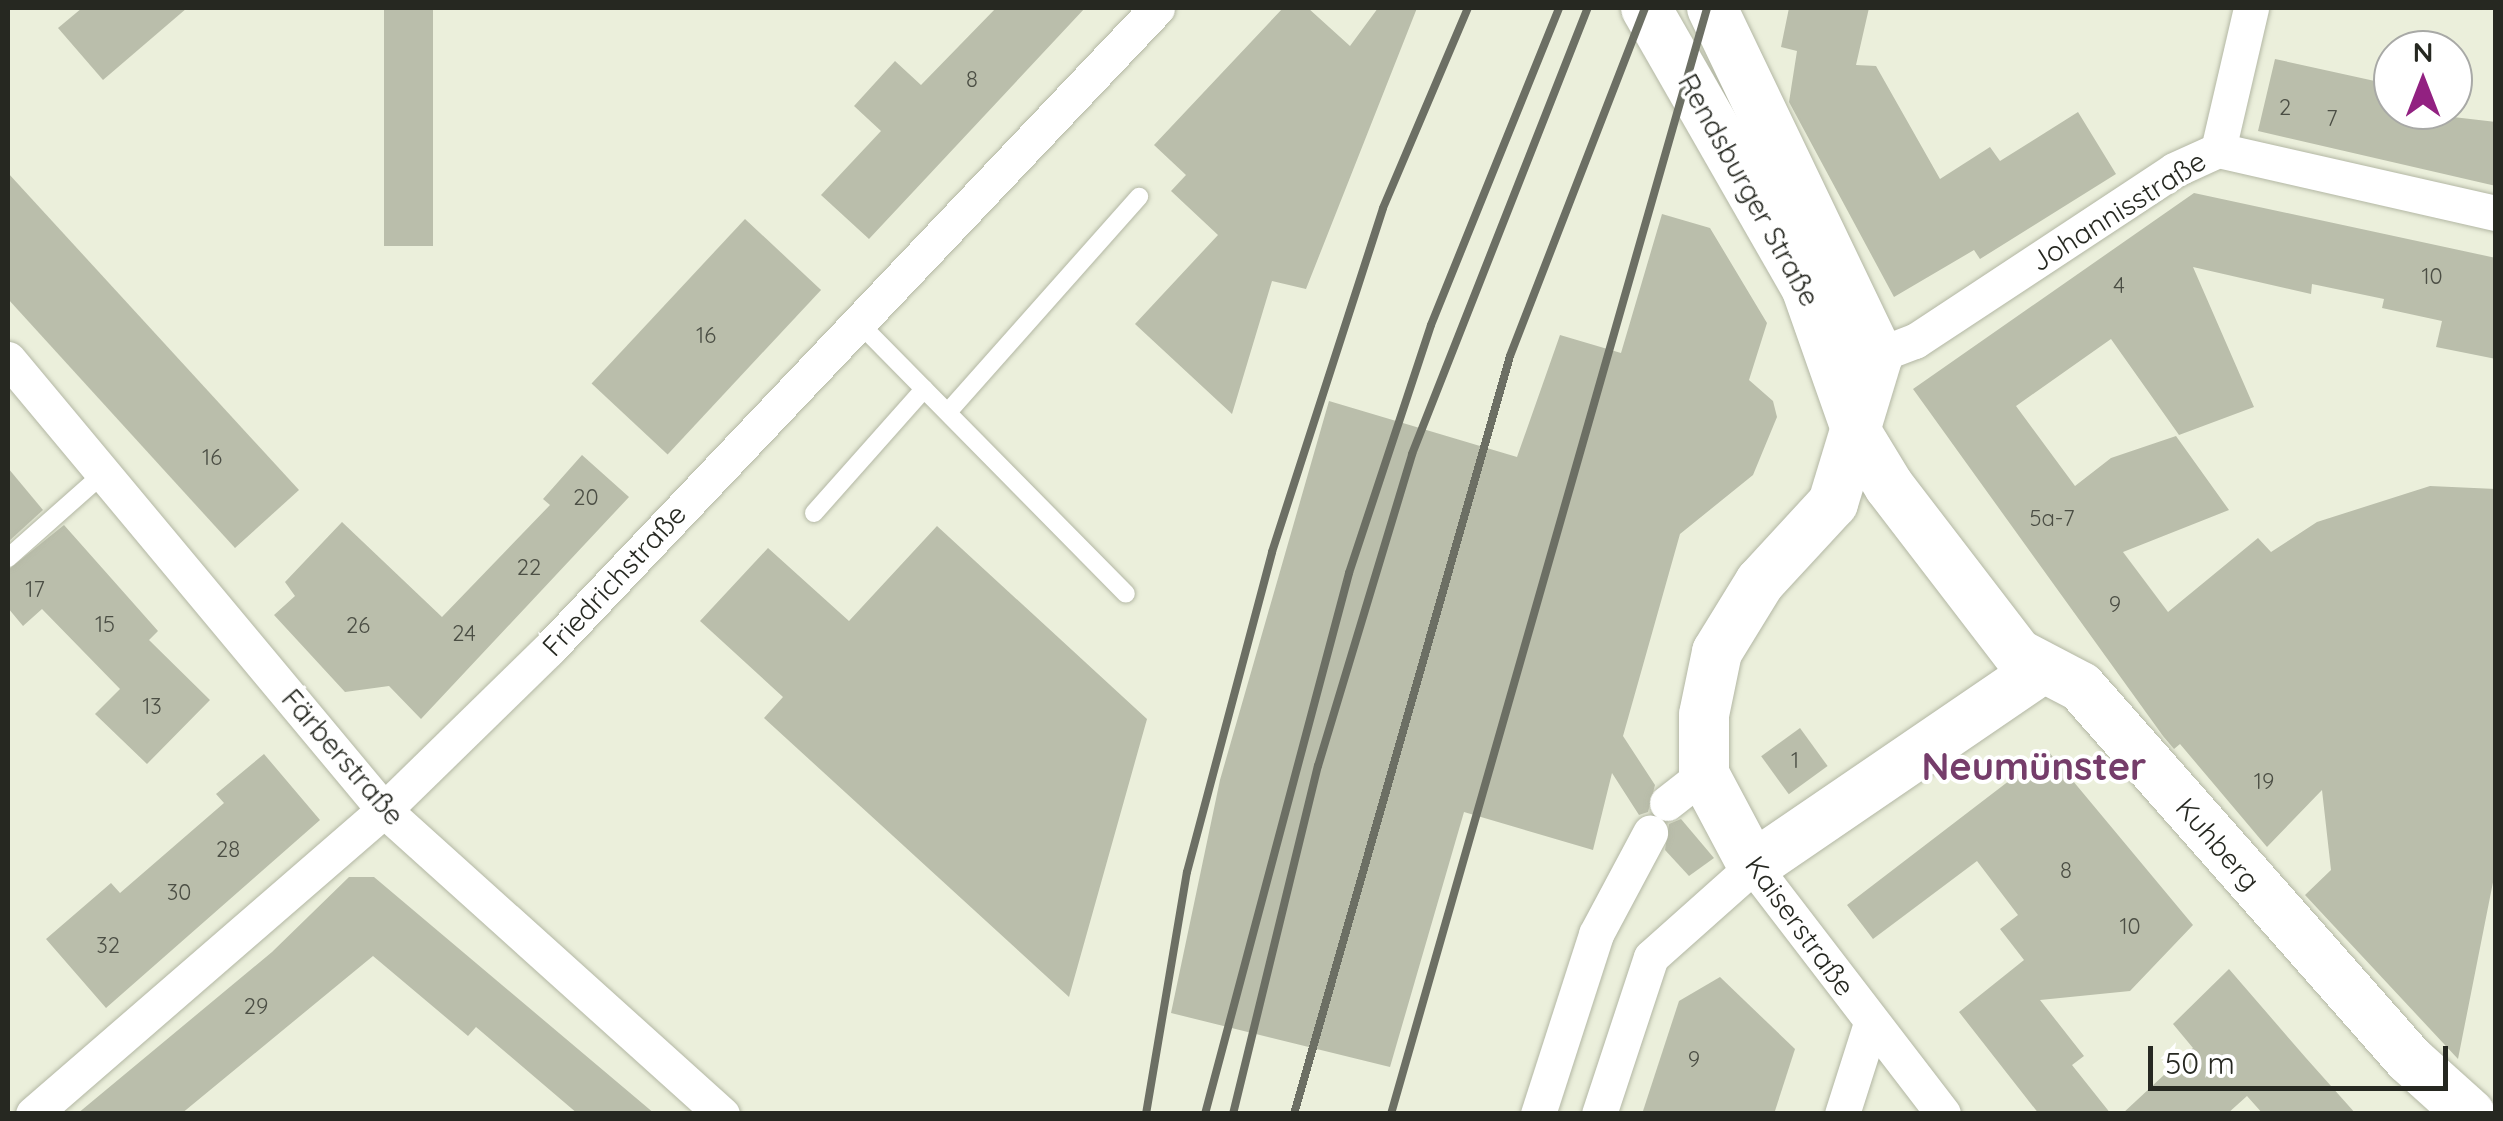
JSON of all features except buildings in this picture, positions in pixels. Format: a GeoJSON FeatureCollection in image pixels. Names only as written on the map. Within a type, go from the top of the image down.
{"type":"FeatureCollection","features":[{"type":"Feature","properties":{"kind":"street","name":"Friedrichstraße"},"geometry":{"type":"LineString","coordinates":[[32,1114],[384,810],[859,323],[1157,8]]}},
{"type":"Feature","properties":{"kind":"street","name":"Rendsburger Straße"},"geometry":{"type":"LineString","coordinates":[[1646,8],[1806,287],[1858,436]]}},
{"type":"Feature","properties":{"kind":"street","name":"Rendsburger Straße"},"geometry":{"type":"LineString","coordinates":[[1712,8],[1878,356]]}},
{"type":"Feature","properties":{"kind":"street"},"geometry":{"type":"LineString","coordinates":[[2218,150],[2251,8]]}},
{"type":"Feature","properties":{"kind":"street","name":"Johannisstraße"},"geometry":{"type":"LineString","coordinates":[[1878,356],[1915,342],[2174,170],[2218,150],[2496,213]]}},
{"type":"Feature","properties":{"kind":"street"},"geometry":{"type":"LineString","coordinates":[[1538,1114],[1596,934],[1674,803],[1730,621],[1833,503],[1858,436],[1878,356]]}},
{"type":"Feature","properties":{"kind":"street","name":"Färberstraße"},"geometry":{"type":"LineString","coordinates":[[8,358],[384,810],[722,1114]]}},
{"type":"Feature","properties":{"kind":"street","name":"Kuhberg"},"geometry":{"type":"LineString","coordinates":[[1858,436],[2018,654],[2081,687],[2410,1060],[2470,1114]]}},
{"type":"Feature","properties":{"kind":"street"},"geometry":{"type":"LineString","coordinates":[[1600,1114],[1651,957],[1754,866],[2043,668]]}},
{"type":"Feature","properties":{"kind":"street","name":"Kaiserstraße"},"geometry":{"type":"LineString","coordinates":[[1674,803],[1754,866],[1944,1114]]}},
{"type":"Feature","properties":{"kind":"street","name":"Kaiserstraße"},"geometry":{"type":"LineString","coordinates":[[1842,1114],[1871,1022]]}},
{"type":"Feature","properties":{"kind":"street"},"geometry":{"type":"LineString","coordinates":[[2490,1114],[2496,1104]]}},
{"type":"Feature","properties":{"kind":"lane"},"geometry":{"type":"LineString","coordinates":[[948,412],[1139,197]]}},
{"type":"Feature","properties":{"kind":"lane"},"geometry":{"type":"LineString","coordinates":[[859,323],[1126,594]]}},
{"type":"Feature","properties":{"kind":"lane"},"geometry":{"type":"LineString","coordinates":[[814,513],[924,389]]}},
{"type":"Feature","properties":{"kind":"lane"},"geometry":{"type":"LineString","coordinates":[[8,558],[102,474]]}},
{"type":"Feature","properties":{"kind":"railway"},"geometry":{"type":"LineString","coordinates":[[1146,1114],[1187,872],[1272,552],[1383,208],[1468,8]]}},
{"type":"Feature","properties":{"kind":"railway"},"geometry":{"type":"LineString","coordinates":[[1205,1114],[1349,573],[1431,325],[1559,8]]}},
{"type":"Feature","properties":{"kind":"railway"},"geometry":{"type":"LineString","coordinates":[[1233,1114],[1318,766],[1412,454],[1588,8]]}},
{"type":"Feature","properties":{"kind":"railway"},"geometry":{"type":"LineString","coordinates":[[1294,1114],[1510,356],[1645,8]]}},
{"type":"Feature","properties":{"kind":"railway"},"geometry":{"type":"LineString","coordinates":[[1391,1114],[1707,8]]}},
{"type":"Feature","properties":{"kind":"district","name":"Neumünster"},"geometry":{"type":"Point","coordinates":[2034,767]}}]}
